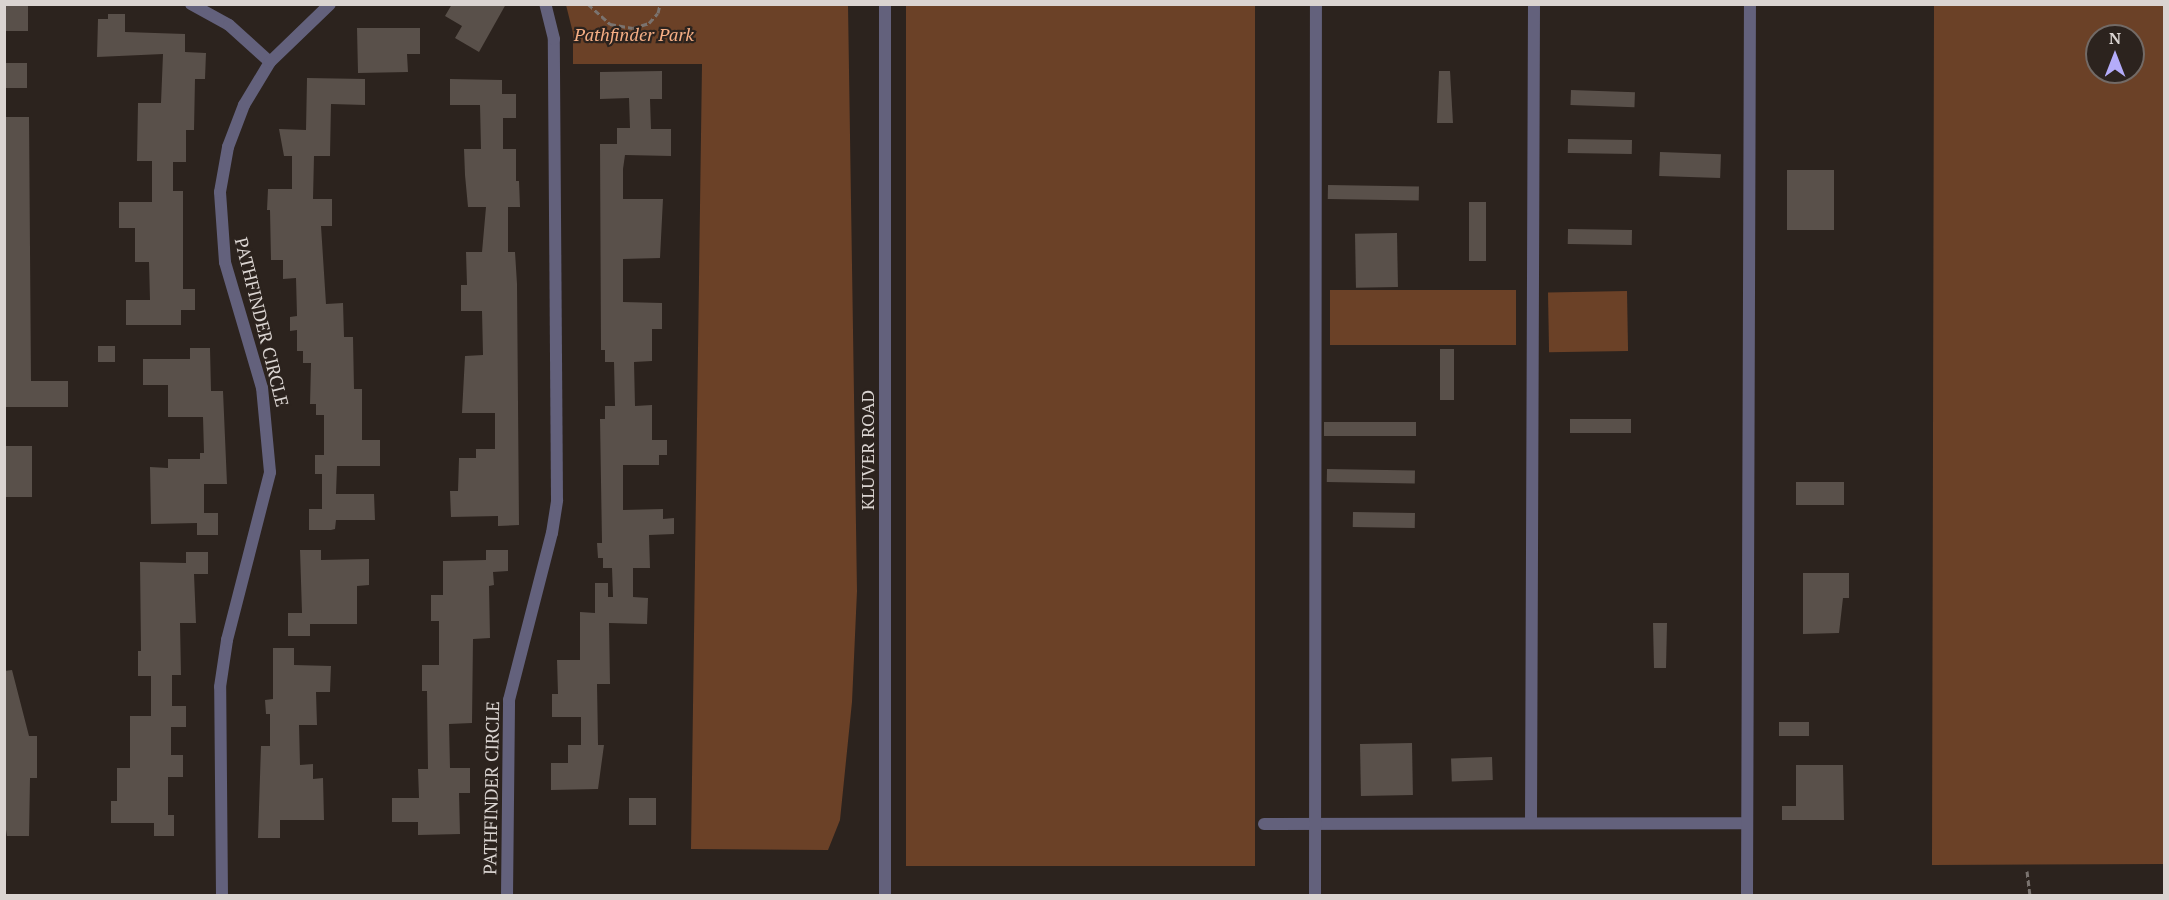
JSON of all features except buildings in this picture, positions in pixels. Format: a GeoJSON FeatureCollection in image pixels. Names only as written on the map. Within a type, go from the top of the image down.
{"type":"FeatureCollection","features":[{"type":"Feature","properties":{"kind":"street"},"geometry":{"type":"LineString","coordinates":[[191,4],[229,26],[270,62]]}},
{"type":"Feature","properties":{"kind":"street","name":"PATHFINDER CIRCLE"},"geometry":{"type":"LineString","coordinates":[[222,896],[220,687],[227,640],[270,472],[262,388],[225,262],[220,192],[228,147],[244,105],[270,62],[330,4]]}},
{"type":"Feature","properties":{"kind":"street","name":"PATHFINDER CIRCLE"},"geometry":{"type":"LineString","coordinates":[[507,896],[509,700],[552,533],[557,500],[554,39],[545,4]]}},
{"type":"Feature","properties":{"kind":"street","name":"KLUVER ROAD"},"geometry":{"type":"LineString","coordinates":[[885,4],[885,896]]}},
{"type":"Feature","properties":{"kind":"street"},"geometry":{"type":"LineString","coordinates":[[1314,896],[1316,4]]}},
{"type":"Feature","properties":{"kind":"street"},"geometry":{"type":"LineString","coordinates":[[1531,824],[1534,4]]}},
{"type":"Feature","properties":{"kind":"street"},"geometry":{"type":"LineString","coordinates":[[1747,896],[1750,4]]}},
{"type":"Feature","properties":{"kind":"street"},"geometry":{"type":"LineString","coordinates":[[1264,824],[1746,823]]}},
{"type":"Feature","properties":{"kind":"path"},"geometry":{"type":"LineString","coordinates":[[588,4],[610,24],[633,28],[649,23],[658,13],[660,4]]}},
{"type":"Feature","properties":{"kind":"path"},"geometry":{"type":"LineString","coordinates":[[2028,871],[2030,896]]}},
{"type":"Feature","properties":{"kind":"green space","name":"Pathfinder Park"},"geometry":{"type":"Polygon","coordinates":[[[566,5],[848,5],[857,591],[852,702],[840,820],[828,850],[691,849],[702,64],[573,64],[573,33],[566,5]]]}},
{"type":"Feature","properties":{"kind":"green space"},"geometry":{"type":"Polygon","coordinates":[[[906,5],[1255,5],[1255,866],[906,866],[906,5]]]}},
{"type":"Feature","properties":{"kind":"green space"},"geometry":{"type":"Polygon","coordinates":[[[1934,5],[2164,5],[2164,864],[1932,865],[1934,5]]]}},
{"type":"Feature","properties":{"kind":"green space"},"geometry":{"type":"Polygon","coordinates":[[[1330,290],[1516,290],[1516,345],[1330,345],[1330,290]]]}},
{"type":"Feature","properties":{"kind":"green space"},"geometry":{"type":"Polygon","coordinates":[[[1627,291],[1628,351],[1549,352],[1548,292],[1627,291]]]}}]}
